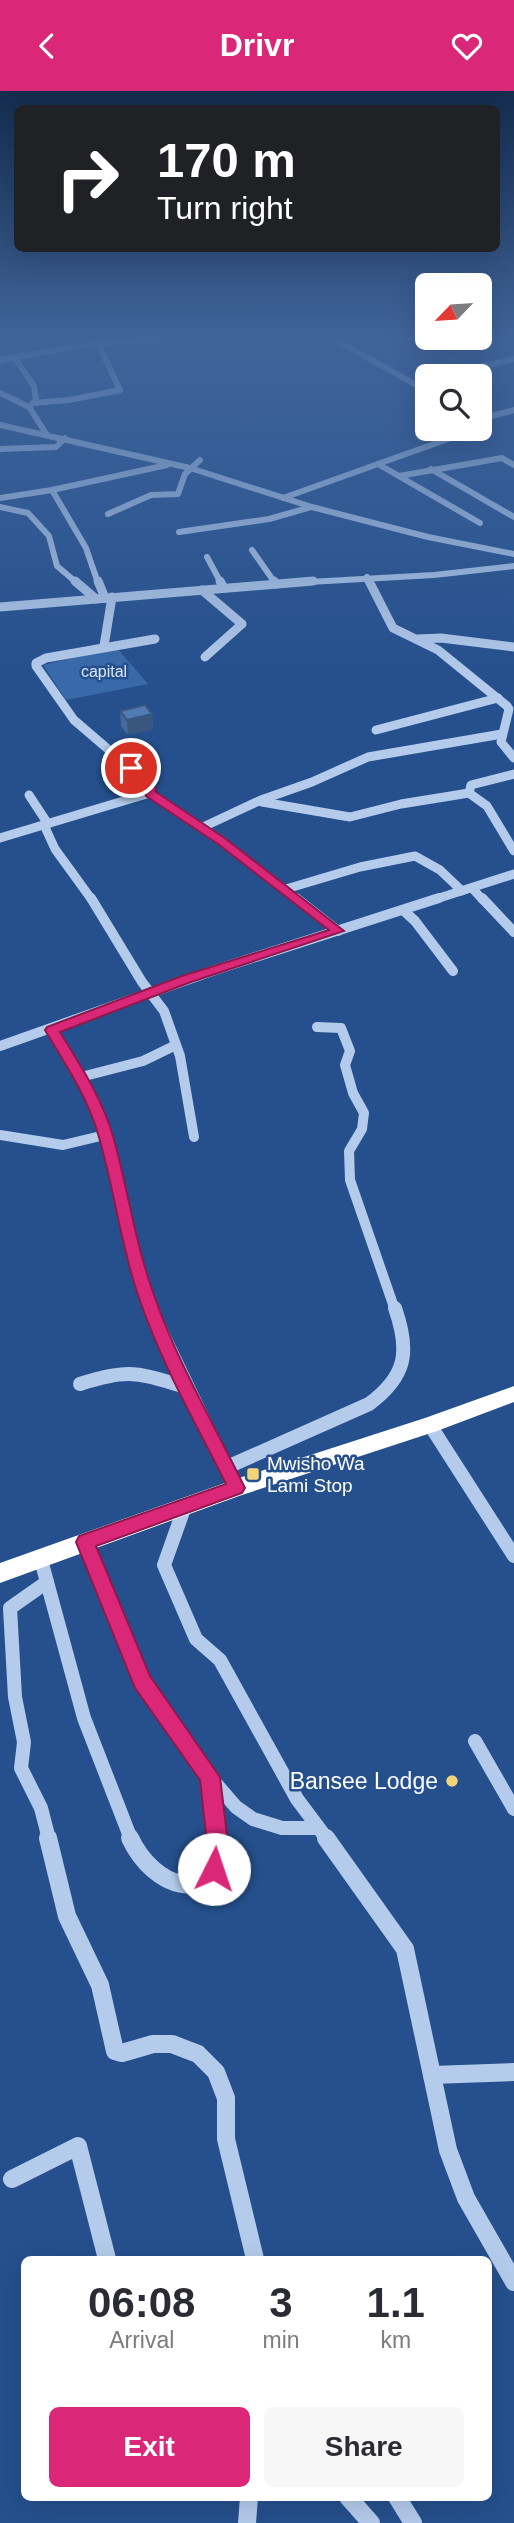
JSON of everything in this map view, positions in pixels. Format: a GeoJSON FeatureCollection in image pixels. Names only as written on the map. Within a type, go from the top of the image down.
{"type":"FeatureCollection","features":[{"type":"Feature","properties":{"kind":"highway"},"geometry":{"type":"LineString","coordinates":[[0,1573],[236,1488],[430,1425],[514,1394]]}},
{"type":"Feature","properties":{"kind":"street"},"geometry":{"type":"LineString","coordinates":[[116,450],[190,468],[312,507],[428,537],[514,554]]}},
{"type":"Feature","properties":{"kind":"street"},"geometry":{"type":"LineString","coordinates":[[283,498],[415,450]]}},
{"type":"Feature","properties":{"kind":"street"},"geometry":{"type":"LineString","coordinates":[[399,476],[502,458],[514,465]]}},
{"type":"Feature","properties":{"kind":"street"},"geometry":{"type":"LineString","coordinates":[[108,514],[151,495],[178,494],[183,478],[200,460]]}},
{"type":"Feature","properties":{"kind":"street"},"geometry":{"type":"LineString","coordinates":[[0,498],[52,490],[171,464]]}},
{"type":"Feature","properties":{"kind":"street"},"geometry":{"type":"LineString","coordinates":[[378,464],[480,523]]}},
{"type":"Feature","properties":{"kind":"street"},"geometry":{"type":"LineString","coordinates":[[431,469],[514,517]]}},
{"type":"Feature","properties":{"kind":"street"},"geometry":{"type":"LineString","coordinates":[[52,490],[60,500],[62,509],[90,558],[105,598],[104,646]]}},
{"type":"Feature","properties":{"kind":"street"},"geometry":{"type":"LineString","coordinates":[[0,507],[28,513],[49,536],[57,566],[105,598]]}},
{"type":"Feature","properties":{"kind":"street"},"geometry":{"type":"LineString","coordinates":[[179,532],[262,520],[312,507]]}},
{"type":"Feature","properties":{"kind":"street"},"geometry":{"type":"LineString","coordinates":[[252,550],[276,584]]}},
{"type":"Feature","properties":{"kind":"street"},"geometry":{"type":"LineString","coordinates":[[207,557],[224,588]]}},
{"type":"Feature","properties":{"kind":"street"},"geometry":{"type":"LineString","coordinates":[[0,607],[367,577],[434,575],[514,566]]}},
{"type":"Feature","properties":{"kind":"street"},"geometry":{"type":"LineString","coordinates":[[367,577],[390,625],[449,658],[511,708],[501,741],[514,758]]}},
{"type":"Feature","properties":{"kind":"street"},"geometry":{"type":"LineString","coordinates":[[202,590],[242,624],[205,657]]}},
{"type":"Feature","properties":{"kind":"street"},"geometry":{"type":"LineString","coordinates":[[416,639],[433,637],[476,646],[514,647]]}},
{"type":"Feature","properties":{"kind":"street"},"geometry":{"type":"LineString","coordinates":[[150,793],[151,786],[68,714],[36,666],[40,659],[155,639]]}},
{"type":"Feature","properties":{"kind":"street"},"geometry":{"type":"LineString","coordinates":[[376,730],[498,698]]}},
{"type":"Feature","properties":{"kind":"street"},"geometry":{"type":"LineString","coordinates":[[203,827],[258,801],[312,782],[368,757],[502,734]]}},
{"type":"Feature","properties":{"kind":"street"},"geometry":{"type":"LineString","coordinates":[[469,793],[471,785],[514,774]]}},
{"type":"Feature","properties":{"kind":"street"},"geometry":{"type":"LineString","coordinates":[[0,838],[150,793],[203,827],[338,931]]}},
{"type":"Feature","properties":{"kind":"street"},"geometry":{"type":"LineString","coordinates":[[258,801],[350,817],[401,804],[469,793],[488,806],[514,851]]}},
{"type":"Feature","properties":{"kind":"street"},"geometry":{"type":"LineString","coordinates":[[29,795],[46,824],[55,849],[106,919],[150,993],[164,1011],[186,1084],[194,1137]]}},
{"type":"Feature","properties":{"kind":"street"},"geometry":{"type":"LineString","coordinates":[[286,889],[360,867],[415,856],[467,890],[514,932]]}},
{"type":"Feature","properties":{"kind":"street"},"geometry":{"type":"LineString","coordinates":[[0,1046],[52,1030],[150,993],[514,874]]}},
{"type":"Feature","properties":{"kind":"street"},"geometry":{"type":"LineString","coordinates":[[403,910],[415,921],[453,971]]}},
{"type":"Feature","properties":{"kind":"street"},"geometry":{"type":"LineString","coordinates":[[225,1468],[369,1404],[390,1388],[403,1366],[405,1352],[401,1328],[350,1180],[349,1151],[362,1129],[364,1113],[353,1093],[345,1065],[350,1051],[341,1028],[317,1027]]}},
{"type":"Feature","properties":{"kind":"street"},"geometry":{"type":"LineString","coordinates":[[52,1030],[81,1077],[105,1135],[126,1227],[145,1294],[160,1333],[236,1488]]}},
{"type":"Feature","properties":{"kind":"street"},"geometry":{"type":"LineString","coordinates":[[81,1077],[143,1061],[176,1045]]}},
{"type":"Feature","properties":{"kind":"street"},"geometry":{"type":"LineString","coordinates":[[0,1135],[63,1145],[105,1135]]}},
{"type":"Feature","properties":{"kind":"street"},"geometry":{"type":"LineString","coordinates":[[79,1384],[109,1375],[134,1372],[186,1387]]}},
{"type":"Feature","properties":{"kind":"street"},"geometry":{"type":"LineString","coordinates":[[430,1425],[514,1556]]}},
{"type":"Feature","properties":{"kind":"street"},"geometry":{"type":"LineString","coordinates":[[185,1506],[164,1565],[180,1609],[196,1639],[220,1660],[317,1828],[397,1934],[405,1949],[448,2150],[466,2198],[514,2282]]}},
{"type":"Feature","properties":{"kind":"street"},"geometry":{"type":"LineString","coordinates":[[85,1542],[142,1681],[210,1777],[236,1807],[253,1819],[282,1829],[317,1828]]}},
{"type":"Feature","properties":{"kind":"street"},"geometry":{"type":"LineString","coordinates":[[41,1560],[93,1747],[113,1797],[143,1861],[152,1872],[171,1883],[187,1885],[210,1874],[214,1869],[218,1843],[210,1777]]}},
{"type":"Feature","properties":{"kind":"street"},"geometry":{"type":"LineString","coordinates":[[47,1582],[10,1608],[15,1697],[24,1742],[21,1768],[41,1808],[67,1916],[100,1985],[115,2050],[121,2053],[167,2042],[195,2051],[213,2063],[217,2071],[229,2119],[226,2139],[254,2256]]}},
{"type":"Feature","properties":{"kind":"street"},"geometry":{"type":"LineString","coordinates":[[475,1741],[514,1809]]}},
{"type":"Feature","properties":{"kind":"street"},"geometry":{"type":"LineString","coordinates":[[432,2075],[514,2072]]}},
{"type":"Feature","properties":{"kind":"street"},"geometry":{"type":"LineString","coordinates":[[12,2179],[78,2146],[106,2256]]}},
{"type":"Feature","properties":{"kind":"street"},"geometry":{"type":"LineString","coordinates":[[247,2523],[249,2501]]}},
{"type":"Feature","properties":{"kind":"street"},"geometry":{"type":"LineString","coordinates":[[352,2501],[371,2523]]}},
{"type":"Feature","properties":{"kind":"street"},"geometry":{"type":"LineString","coordinates":[[399,2501],[413,2523]]}},
{"type":"Feature","properties":{"kind":"green space","name":"capital"},"geometry":{"type":"Polygon","coordinates":[[[116,647],[148,684],[66,700],[43,665],[116,647]]]}},
{"type":"Feature","properties":{"kind":"building"},"geometry":{"type":"Polygon","coordinates":[[[145,705],[152,714],[127,720],[120,711],[145,705]]]}},
{"type":"Feature","properties":{"kind":"place","name":"Mwisho Wa Lami Stop"},"geometry":{"type":"Point","coordinates":[253,1474]}},
{"type":"Feature","properties":{"kind":"place","name":"Bansee Lodge"},"geometry":{"type":"Point","coordinates":[452,1781]}},
{"type":"Feature","properties":{"kind":"route"},"geometry":{"type":"LineString","coordinates":[[131,768],[151,786],[150,793],[166,806],[203,827],[338,931],[187,979],[52,1030],[81,1077],[105,1135],[126,1227],[145,1294],[160,1333],[236,1488],[85,1542],[142,1681],[210,1777],[218,1843],[214,1869]]}}]}
